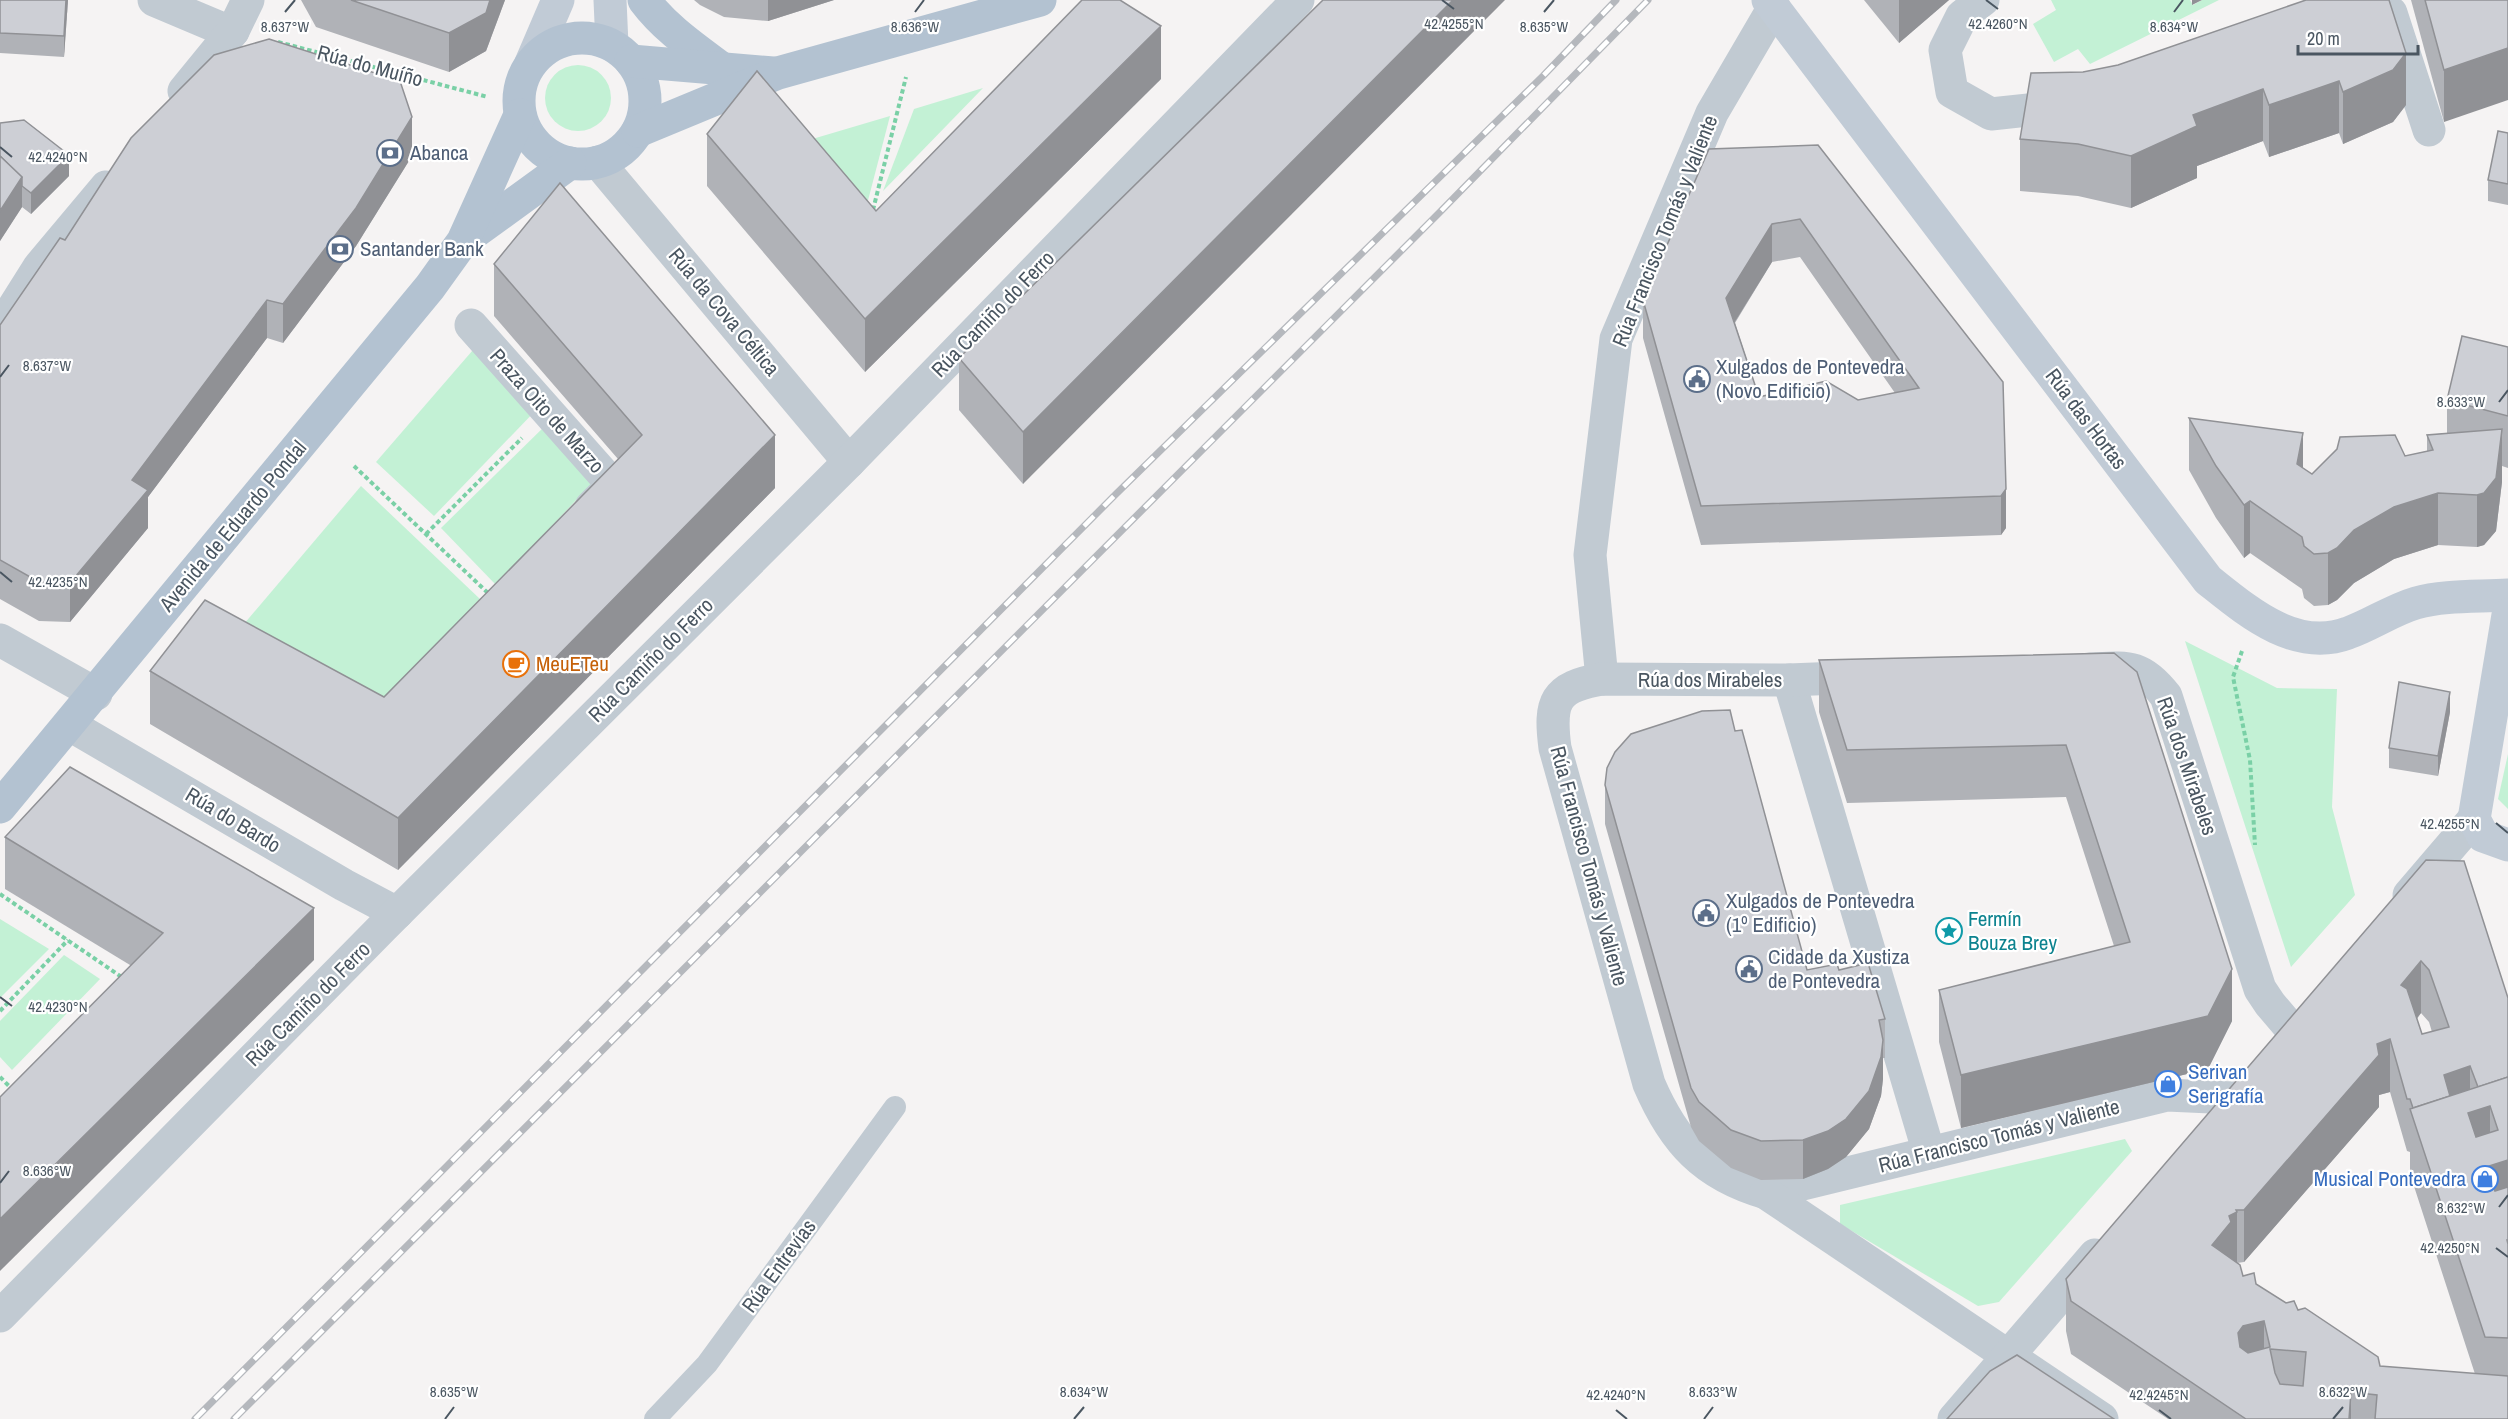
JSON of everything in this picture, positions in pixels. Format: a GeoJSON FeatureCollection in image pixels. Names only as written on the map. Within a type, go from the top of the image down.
{"type":"FeatureCollection","features":[{"type":"Feature","properties":{"kind":"main road"},"geometry":{"type":"LineString","coordinates":[[558,0],[524,76],[520,110],[527,132],[538,146],[553,157],[584,163],[614,156],[638,131],[644,114],[645,95],[640,77],[622,53],[610,0]]}},
{"type":"Feature","properties":{"kind":"main road"},"geometry":{"type":"LineString","coordinates":[[644,0],[673,32],[721,68]]}},
{"type":"Feature","properties":{"kind":"main road"},"geometry":{"type":"LineString","coordinates":[[638,131],[778,73],[1041,0]]}},
{"type":"Feature","properties":{"kind":"main road","name":"Rúa das Hortas"},"geometry":{"type":"LineString","coordinates":[[1771,4],[2208,580],[2253,617],[2286,632],[2316,639],[2345,634],[2416,603],[2508,595]]}},
{"type":"Feature","properties":{"kind":"main road"},"geometry":{"type":"LineString","coordinates":[[531,63],[544,51],[560,42],[577,38],[595,39],[622,53],[721,68],[778,73]]}},
{"type":"Feature","properties":{"kind":"main road","name":"Avenida de Eduardo Pondal"},"geometry":{"type":"LineString","coordinates":[[0,807],[410,313],[462,241],[520,110]]}},
{"type":"Feature","properties":{"kind":"main road","name":"Avenida de Eduardo Pondal"},"geometry":{"type":"LineString","coordinates":[[462,241],[584,163]]}},
{"type":"Feature","properties":{"kind":"main road"},"geometry":{"type":"LineString","coordinates":[[2508,615],[2474,819],[2482,836],[2508,845]]}},
{"type":"Feature","properties":{"kind":"street"},"geometry":{"type":"LineString","coordinates":[[154,0],[233,31]]}},
{"type":"Feature","properties":{"kind":"street"},"geometry":{"type":"LineString","coordinates":[[166,113],[233,31],[248,0]]}},
{"type":"Feature","properties":{"kind":"street","name":"Rúa Camiño do Ferro"},"geometry":{"type":"LineString","coordinates":[[0,1316],[397,913],[849,462],[1298,0]]}},
{"type":"Feature","properties":{"kind":"street"},"geometry":{"type":"LineString","coordinates":[[1983,0],[1962,16],[1945,50],[1952,92],[1991,114],[2055,107],[2100,93]]}},
{"type":"Feature","properties":{"kind":"street","name":"Rúa Francisco Tomás y Valiente"},"geometry":{"type":"LineString","coordinates":[[1771,4],[1712,113],[1616,339],[1590,555],[1602,679],[1578,683],[1565,691],[1556,704],[1551,722],[1555,748],[1649,1083],[1661,1112],[1681,1141],[1705,1165],[1746,1187],[1766,1193],[2009,1354],[2102,1419]]}},
{"type":"Feature","properties":{"kind":"street"},"geometry":{"type":"LineString","coordinates":[[2379,7],[2429,130]]}},
{"type":"Feature","properties":{"kind":"street","name":"Rúa da Cova Céltica"},"geometry":{"type":"LineString","coordinates":[[584,163],[849,462]]}},
{"type":"Feature","properties":{"kind":"street"},"geometry":{"type":"LineString","coordinates":[[0,329],[39,267],[121,167]]}},
{"type":"Feature","properties":{"kind":"street","name":"Praza Oito de Marzo"},"geometry":{"type":"LineString","coordinates":[[471,325],[613,484],[572,527]]}},
{"type":"Feature","properties":{"kind":"street"},"geometry":{"type":"LineString","coordinates":[[0,640],[96,694]]}},
{"type":"Feature","properties":{"kind":"street","name":"Rúa dos Mirabeles"},"geometry":{"type":"LineString","coordinates":[[2062,670],[2122,668],[2138,670],[2153,680],[2166,696],[2260,989],[2293,1031]]}},
{"type":"Feature","properties":{"kind":"street","name":"Rúa dos Mirabeles"},"geometry":{"type":"LineString","coordinates":[[1602,679],[1789,680],[1896,676]]}},
{"type":"Feature","properties":{"kind":"street"},"geometry":{"type":"LineString","coordinates":[[1789,680],[1929,1153]]}},
{"type":"Feature","properties":{"kind":"street","name":"Rúa do Bardo"},"geometry":{"type":"LineString","coordinates":[[70,725],[352,890],[397,913]]}},
{"type":"Feature","properties":{"kind":"street"},"geometry":{"type":"LineString","coordinates":[[2393,913],[2474,819]]}},
{"type":"Feature","properties":{"kind":"street"},"geometry":{"type":"LineString","coordinates":[[2210,1125],[2316,1004]]}},
{"type":"Feature","properties":{"kind":"street","name":"Rúa Francisco Tomás y Valiente"},"geometry":{"type":"LineString","coordinates":[[1766,1193],[2167,1095],[2233,1098]]}},
{"type":"Feature","properties":{"kind":"street"},"geometry":{"type":"LineString","coordinates":[[1953,1419],[2117,1231]]}},
{"type":"Feature","properties":{"kind":"lane","name":"Rúa Entrevías"},"geometry":{"type":"LineString","coordinates":[[655,1419],[707,1364],[895,1107]]}},
{"type":"Feature","properties":{"kind":"path","name":"Rúa do Muíño"},"geometry":{"type":"LineString","coordinates":[[233,31],[520,110]]}},
{"type":"Feature","properties":{"kind":"path"},"geometry":{"type":"LineString","coordinates":[[871,216],[917,34]]}},
{"type":"Feature","properties":{"kind":"path"},"geometry":{"type":"LineString","coordinates":[[426,534],[548,412]]}},
{"type":"Feature","properties":{"kind":"path"},"geometry":{"type":"LineString","coordinates":[[354,466],[490,596]]}},
{"type":"Feature","properties":{"kind":"path"},"geometry":{"type":"LineString","coordinates":[[2253,617],[2234,677],[2250,760],[2255,852]]}},
{"type":"Feature","properties":{"kind":"path"},"geometry":{"type":"LineString","coordinates":[[0,894],[124,979],[116,987]]}},
{"type":"Feature","properties":{"kind":"path"},"geometry":{"type":"LineString","coordinates":[[0,1011],[68,940]]}},
{"type":"Feature","properties":{"kind":"path"},"geometry":{"type":"LineString","coordinates":[[0,1077],[13,1091]]}},
{"type":"Feature","properties":{"kind":"path"},"geometry":{"type":"LineString","coordinates":[[7,1098],[21,1083]]}},
{"type":"Feature","properties":{"kind":"green space"},"geometry":{"type":"Polygon","coordinates":[[[2051,0],[2190,0],[2193,5],[2202,0],[2219,0],[2090,64],[2078,49],[2054,62],[2033,24],[2056,10],[2051,0]]]}},
{"type":"Feature","properties":{"kind":"green space"},"geometry":{"type":"Polygon","coordinates":[[[578,65],[591,67],[601,75],[609,85],[611,98],[609,111],[601,121],[591,129],[578,131],[565,129],[555,121],[547,111],[545,98],[547,85],[555,75],[565,67],[578,65]]]}},
{"type":"Feature","properties":{"kind":"green space"},"geometry":{"type":"Polygon","coordinates":[[[983,88],[883,191],[914,109],[983,88]]]}},
{"type":"Feature","properties":{"kind":"green space"},"geometry":{"type":"Polygon","coordinates":[[[890,116],[865,212],[809,140],[890,116]]]}},
{"type":"Feature","properties":{"kind":"green space"},"geometry":{"type":"Polygon","coordinates":[[[479,343],[538,408],[434,516],[376,462],[479,343]]]}},
{"type":"Feature","properties":{"kind":"green space"},"geometry":{"type":"Polygon","coordinates":[[[549,422],[598,477],[496,585],[441,528],[549,422]]]}},
{"type":"Feature","properties":{"kind":"green space"},"geometry":{"type":"Polygon","coordinates":[[[361,486],[480,599],[385,699],[244,624],[361,486]]]}},
{"type":"Feature","properties":{"kind":"green space"},"geometry":{"type":"Polygon","coordinates":[[[2185,641],[2277,688],[2337,689],[2332,807],[2355,895],[2291,967],[2185,641]]]}},
{"type":"Feature","properties":{"kind":"green space"},"geometry":{"type":"Polygon","coordinates":[[[2508,754],[2508,809],[2498,799],[2508,754]]]}},
{"type":"Feature","properties":{"kind":"green space"},"geometry":{"type":"Polygon","coordinates":[[[0,919],[49,949],[0,998],[0,919]]]}},
{"type":"Feature","properties":{"kind":"green space"},"geometry":{"type":"Polygon","coordinates":[[[64,955],[100,979],[12,1070],[0,1057],[0,1021],[64,955]]]}},
{"type":"Feature","properties":{"kind":"green space"},"geometry":{"type":"Polygon","coordinates":[[[2125,1139],[2132,1151],[1999,1302],[1978,1306],[1840,1224],[1840,1205],[2125,1139]]]}},
{"type":"Feature","properties":{"kind":"building"},"geometry":{"type":"Polygon","coordinates":[[[0,0],[66,0],[64,36],[0,33],[0,0]]]}},
{"type":"Feature","properties":{"kind":"building"},"geometry":{"type":"Polygon","coordinates":[[[351,0],[490,0],[486,13],[449,33],[351,0]]]}},
{"type":"Feature","properties":{"kind":"building"},"geometry":{"type":"Polygon","coordinates":[[[1082,0],[1120,0],[1161,26],[865,319],[707,134],[757,71],[876,211],[1082,0]]]}},
{"type":"Feature","properties":{"kind":"building"},"geometry":{"type":"Polygon","coordinates":[[[1323,0],[1453,0],[1023,432],[959,358],[1323,0]]]}},
{"type":"Feature","properties":{"kind":"building"},"geometry":{"type":"Polygon","coordinates":[[[2306,0],[2389,0],[2406,53],[2393,70],[2343,92],[2339,81],[2269,105],[2263,89],[2193,115],[2197,126],[2131,156],[2078,144],[2020,139],[2031,73],[2083,72],[2118,65],[2306,0]]]}},
{"type":"Feature","properties":{"kind":"building"},"geometry":{"type":"Polygon","coordinates":[[[2425,0],[2508,0],[2508,48],[2444,70],[2425,0]]]}},
{"type":"Feature","properties":{"kind":"building"},"geometry":{"type":"Polygon","coordinates":[[[269,39],[400,81],[412,117],[356,208],[283,304],[267,300],[132,480],[148,490],[70,583],[39,582],[0,560],[0,325],[60,238],[65,240],[131,138],[214,55],[269,39]]]}},
{"type":"Feature","properties":{"kind":"building"},"geometry":{"type":"Polygon","coordinates":[[[24,120],[69,155],[31,193],[22,186],[22,177],[0,156],[0,123],[24,120]]]}},
{"type":"Feature","properties":{"kind":"building"},"geometry":{"type":"Polygon","coordinates":[[[2498,131],[2508,133],[2508,184],[2488,180],[2498,131]]]}},
{"type":"Feature","properties":{"kind":"building","name":"Xulgados de Pontevedra (Novo Edificio)"},"geometry":{"type":"Polygon","coordinates":[[[1818,145],[2003,382],[2006,489],[2001,496],[1701,506],[1643,300],[1709,149],[1818,145]],[[1800,219],[1772,224],[1726,298],[1759,397],[1826,381],[1858,400],[1919,388],[1800,219]]]}},
{"type":"Feature","properties":{"kind":"building"},"geometry":{"type":"Polygon","coordinates":[[[0,156],[22,177],[0,211],[0,156]]]}},
{"type":"Feature","properties":{"kind":"building"},"geometry":{"type":"Polygon","coordinates":[[[560,183],[775,435],[398,818],[150,671],[205,600],[384,697],[642,435],[494,264],[560,183]]]}},
{"type":"Feature","properties":{"kind":"building"},"geometry":{"type":"Polygon","coordinates":[[[2462,336],[2508,347],[2508,416],[2447,400],[2462,336]]]}},
{"type":"Feature","properties":{"kind":"building"},"geometry":{"type":"Polygon","coordinates":[[[2189,418],[2303,433],[2297,464],[2312,474],[2337,449],[2340,437],[2395,435],[2405,456],[2433,450],[2427,435],[2502,429],[2496,478],[2484,493],[2477,495],[2438,493],[2394,507],[2354,530],[2337,548],[2328,553],[2314,554],[2304,546],[2302,537],[2250,501],[2244,505],[2216,466],[2189,418]]]}},
{"type":"Feature","properties":{"kind":"building"},"geometry":{"type":"Polygon","coordinates":[[[2114,653],[2137,672],[2232,969],[2208,1016],[1961,1075],[1939,990],[2130,942],[2066,745],[1847,750],[1819,660],[2114,653]]]}},
{"type":"Feature","properties":{"kind":"building"},"geometry":{"type":"Polygon","coordinates":[[[2399,682],[2450,692],[2438,756],[2389,748],[2399,682]]]}},
{"type":"Feature","properties":{"kind":"building","name":"Xulgados de Pontevedra (1º Edificio)"},"geometry":{"type":"Polygon","coordinates":[[[1730,710],[1735,731],[1742,730],[1807,970],[1837,964],[1839,970],[1868,963],[1885,1019],[1879,1020],[1883,1040],[1881,1057],[1869,1091],[1846,1119],[1828,1131],[1803,1140],[1761,1141],[1731,1130],[1699,1102],[1691,1088],[1605,785],[1607,768],[1615,752],[1631,734],[1702,711],[1730,710]]]}},
{"type":"Feature","properties":{"kind":"building"},"geometry":{"type":"Polygon","coordinates":[[[70,767],[314,908],[0,1219],[0,1097],[163,933],[5,837],[70,767]]]}},
{"type":"Feature","properties":{"kind":"building"},"geometry":{"type":"Polygon","coordinates":[[[2426,860],[2464,861],[2508,998],[2508,1077],[2478,1087],[2470,1066],[2444,1075],[2450,1096],[2413,1108],[2410,1099],[2407,1099],[2390,1039],[2377,1044],[2379,1055],[2244,1210],[2236,1210],[2237,1212],[2229,1216],[2231,1222],[2212,1245],[2240,1265],[2243,1276],[2254,1273],[2256,1284],[2286,1303],[2294,1301],[2298,1310],[2305,1308],[2378,1357],[2380,1366],[2508,1376],[2508,1419],[2375,1419],[2377,1395],[2351,1392],[2349,1419],[2246,1419],[2071,1301],[2066,1279],[2426,860]],[[2421,961],[2401,985],[2407,989],[2422,1034],[2449,1027],[2429,970],[2421,961]],[[2264,1321],[2243,1326],[2238,1333],[2240,1347],[2248,1353],[2270,1347],[2264,1321]],[[2270,1349],[2280,1384],[2303,1386],[2306,1352],[2270,1349]]]}},
{"type":"Feature","properties":{"kind":"building"},"geometry":{"type":"Polygon","coordinates":[[[2508,1077],[2508,1160],[2486,1167],[2495,1191],[2508,1187],[2508,1338],[2485,1337],[2410,1109],[2508,1077]],[[2490,1106],[2468,1113],[2476,1137],[2498,1130],[2490,1106]]]}},
{"type":"Feature","properties":{"kind":"building"},"geometry":{"type":"Polygon","coordinates":[[[2017,1355],[2114,1419],[1947,1419],[1990,1371],[2017,1355]]]}},
{"type":"Feature","properties":{"kind":"railway"},"geometry":{"type":"LineString","coordinates":[[195,1419],[1116,494],[1543,76],[1616,0]]}},
{"type":"Feature","properties":{"kind":"railway"},"geometry":{"type":"LineString","coordinates":[[234,1419],[1440,212],[1648,0]]}},
{"type":"Feature","properties":{"kind":"place","name":"Abanca"},"geometry":{"type":"Point","coordinates":[390,153]}},
{"type":"Feature","properties":{"kind":"place","name":"Santander Bank"},"geometry":{"type":"Point","coordinates":[340,249]}},
{"type":"Feature","properties":{"kind":"place","name":"Xulgados de Pontevedra (Novo Edificio)"},"geometry":{"type":"Point","coordinates":[1697,379]}},
{"type":"Feature","properties":{"kind":"place","name":"MeuETeu"},"geometry":{"type":"Point","coordinates":[516,664]}},
{"type":"Feature","properties":{"kind":"place","name":"Xulgados de Pontevedra (1º Edificio)"},"geometry":{"type":"Point","coordinates":[1706,913]}},
{"type":"Feature","properties":{"kind":"place","name":"Fermín Bouza Brey"},"geometry":{"type":"Point","coordinates":[1949,931]}},
{"type":"Feature","properties":{"kind":"place","name":"Cidade da Xustiza de Pontevedra"},"geometry":{"type":"Point","coordinates":[1749,969]}},
{"type":"Feature","properties":{"kind":"place","name":"Serivan Serigrafía"},"geometry":{"type":"Point","coordinates":[2168,1084]}},
{"type":"Feature","properties":{"kind":"place","name":"Musical Pontevedra"},"geometry":{"type":"Point","coordinates":[2485,1179]}}]}
